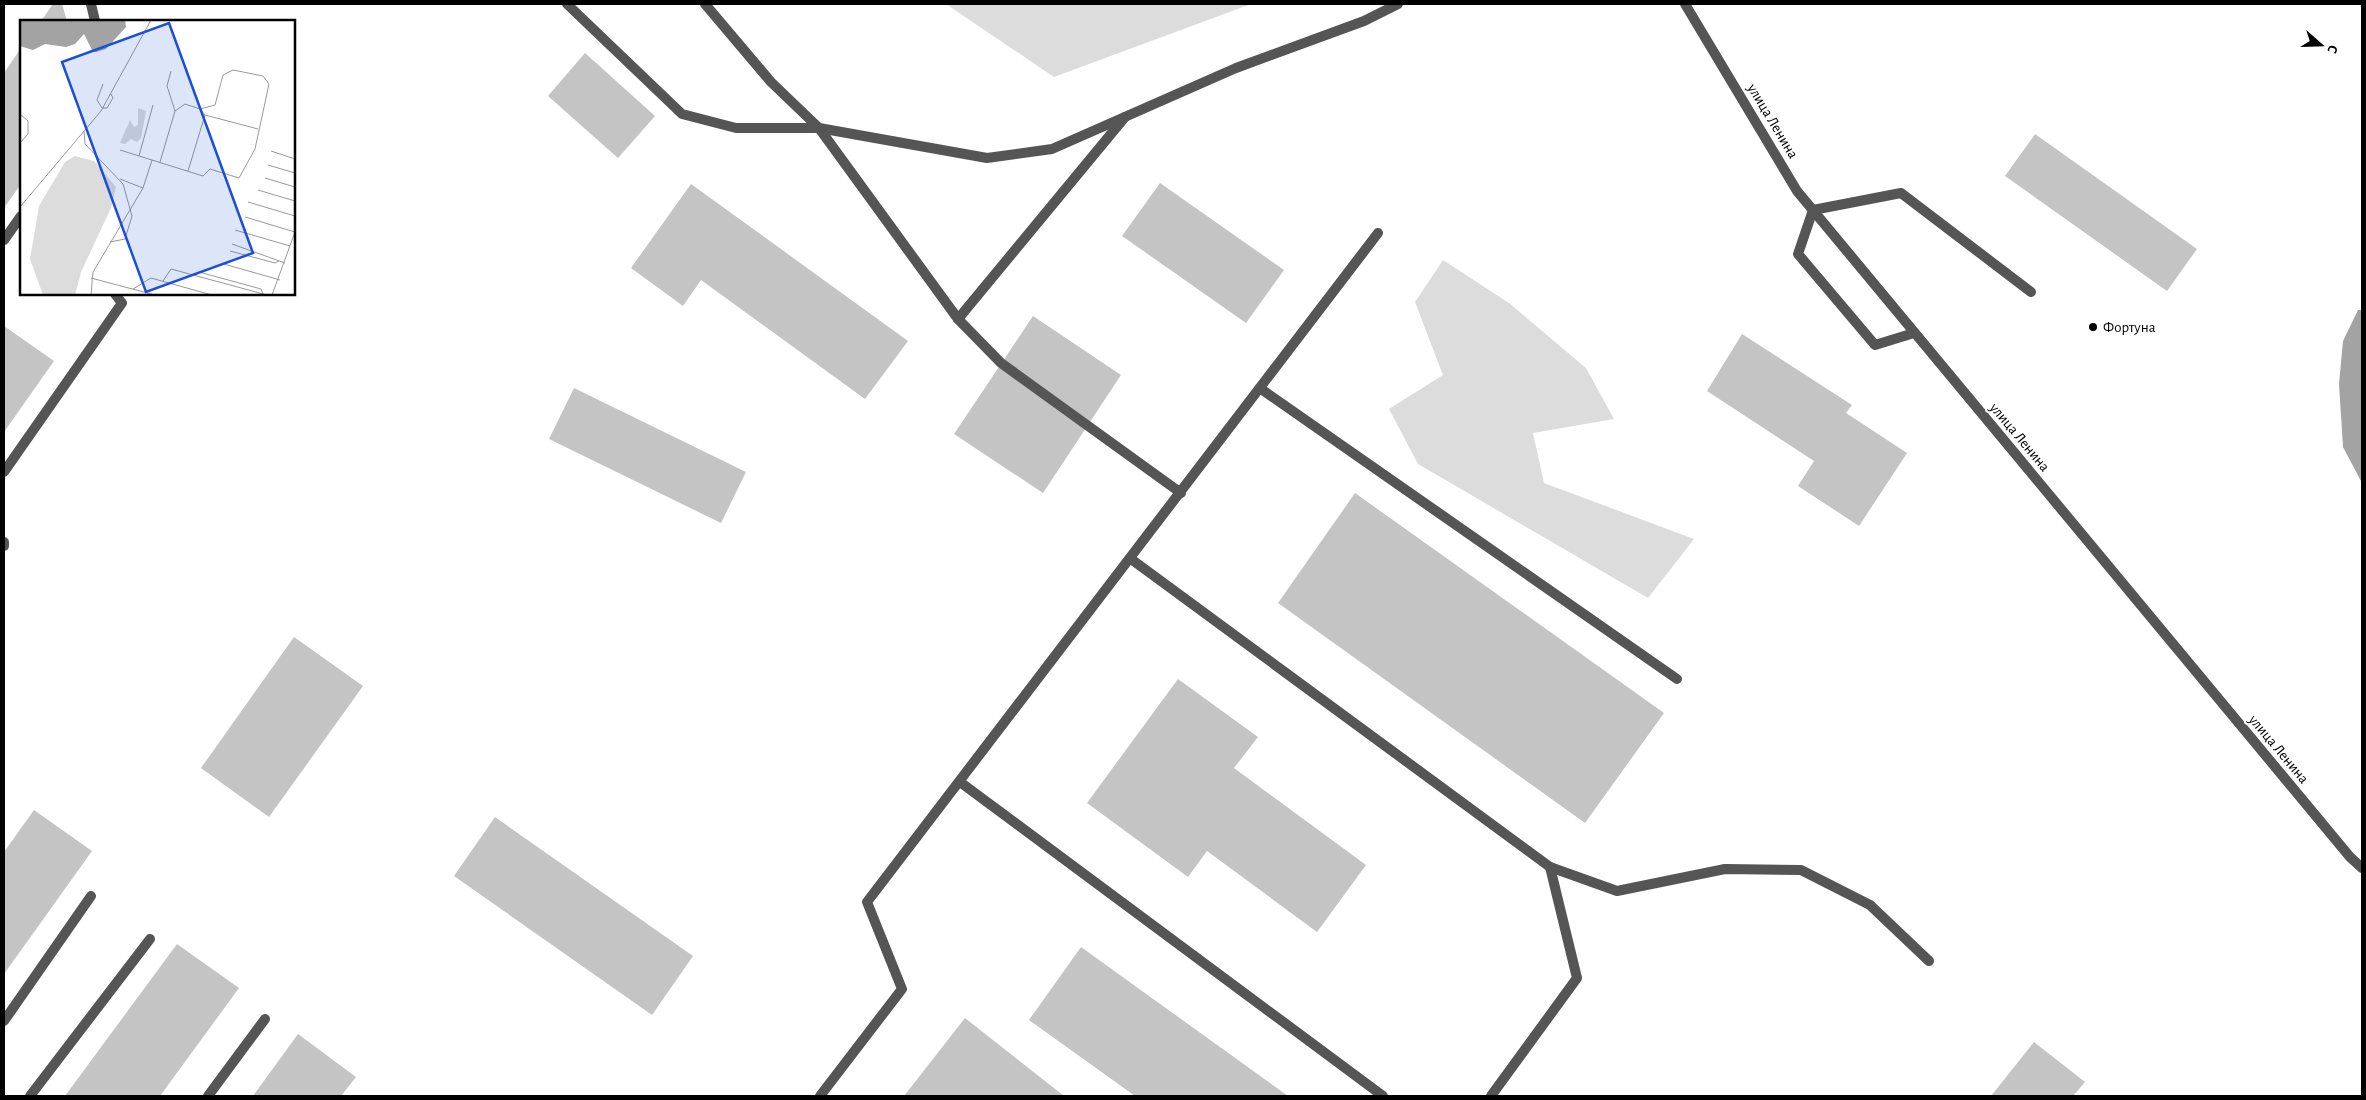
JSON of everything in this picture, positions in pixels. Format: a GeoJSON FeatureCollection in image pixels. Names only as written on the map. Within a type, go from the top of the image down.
{"type":"FeatureCollection","features":[{"type":"Feature","properties":{"kind":"street"},"geometry":{"type":"LineString","coordinates":[[91,4],[95,20]]}},
{"type":"Feature","properties":{"kind":"street"},"geometry":{"type":"LineString","coordinates":[[567,4],[682,114],[736,128],[819,128],[987,158],[1052,149],[1236,68],[1364,21],[1398,4]]}},
{"type":"Feature","properties":{"kind":"street"},"geometry":{"type":"LineString","coordinates":[[705,4],[771,82],[819,128],[958,319],[1001,363],[1181,493]]}},
{"type":"Feature","properties":{"kind":"street","name":"улица Ленина"},"geometry":{"type":"LineString","coordinates":[[1685,4],[1797,191],[2350,857],[2362,868]]}},
{"type":"Feature","properties":{"kind":"street"},"geometry":{"type":"LineString","coordinates":[[958,319],[1125,116]]}},
{"type":"Feature","properties":{"kind":"street"},"geometry":{"type":"LineString","coordinates":[[1914,333],[1875,345],[1798,254],[1813,210],[1900,193],[2031,292]]}},
{"type":"Feature","properties":{"kind":"street"},"geometry":{"type":"LineString","coordinates":[[4,240],[20,217]]}},
{"type":"Feature","properties":{"kind":"street"},"geometry":{"type":"LineString","coordinates":[[820,1096],[902,989],[867,902],[1378,234]]}},
{"type":"Feature","properties":{"kind":"street"},"geometry":{"type":"LineString","coordinates":[[4,472],[122,303],[116,295]]}},
{"type":"Feature","properties":{"kind":"street"},"geometry":{"type":"LineString","coordinates":[[1261,389],[1677,679]]}},
{"type":"Feature","properties":{"kind":"street"},"geometry":{"type":"LineString","coordinates":[[1131,559],[1550,868],[1617,892],[1725,869],[1801,870],[1870,905],[1929,961]]}},
{"type":"Feature","properties":{"kind":"street"},"geometry":{"type":"LineString","coordinates":[[960,782],[1383,1096]]}},
{"type":"Feature","properties":{"kind":"street"},"geometry":{"type":"LineString","coordinates":[[1491,1096],[1577,978],[1550,868]]}},
{"type":"Feature","properties":{"kind":"street"},"geometry":{"type":"LineString","coordinates":[[4,1021],[91,896]]}},
{"type":"Feature","properties":{"kind":"street"},"geometry":{"type":"LineString","coordinates":[[30,1096],[150,939]]}},
{"type":"Feature","properties":{"kind":"street"},"geometry":{"type":"LineString","coordinates":[[208,1096],[265,1019]]}},
{"type":"Feature","properties":{"kind":"shaded area"},"geometry":{"type":"Polygon","coordinates":[[[946,4],[1251,4],[1054,77],[946,4]]]}},
{"type":"Feature","properties":{"kind":"shaded area"},"geometry":{"type":"Polygon","coordinates":[[[1443,260],[1509,303],[1586,368],[1614,419],[1533,433],[1544,483],[1694,539],[1648,598],[1418,464],[1389,409],[1443,375],[1415,302],[1443,260]]]}},
{"type":"Feature","properties":{"kind":"shaded area"},"geometry":{"type":"Polygon","coordinates":[[[2358,310],[2362,310],[2362,483],[2343,447],[2339,384],[2343,341],[2358,310]]]}},
{"type":"Feature","properties":{"kind":"building"},"geometry":{"type":"Polygon","coordinates":[[[53,4],[62,4],[67,20],[42,20],[53,4]]]}},
{"type":"Feature","properties":{"kind":"building"},"geometry":{"type":"Polygon","coordinates":[[[20,49],[20,185],[4,208],[4,73],[20,49]]]}},
{"type":"Feature","properties":{"kind":"building"},"geometry":{"type":"Polygon","coordinates":[[[585,53],[655,116],[618,158],[548,96],[585,53]]]}},
{"type":"Feature","properties":{"kind":"building"},"geometry":{"type":"Polygon","coordinates":[[[2035,134],[2197,249],[2167,291],[2005,176],[2035,134]]]}},
{"type":"Feature","properties":{"kind":"building"},"geometry":{"type":"Polygon","coordinates":[[[1160,183],[1284,270],[1246,323],[1122,236],[1160,183]]]}},
{"type":"Feature","properties":{"kind":"building"},"geometry":{"type":"Polygon","coordinates":[[[691,184],[908,341],[865,399],[701,280],[683,306],[631,268],[691,184]]]}},
{"type":"Feature","properties":{"kind":"building"},"geometry":{"type":"Polygon","coordinates":[[[1033,316],[1121,375],[1043,493],[954,434],[1033,316]]]}},
{"type":"Feature","properties":{"kind":"building"},"geometry":{"type":"Polygon","coordinates":[[[4,326],[54,361],[4,432],[4,326]]]}},
{"type":"Feature","properties":{"kind":"building"},"geometry":{"type":"Polygon","coordinates":[[[1742,334],[1852,405],[1846,413],[1907,453],[1859,526],[1798,486],[1814,461],[1707,391],[1742,334]]]}},
{"type":"Feature","properties":{"kind":"building"},"geometry":{"type":"Polygon","coordinates":[[[574,388],[746,472],[721,523],[549,439],[574,388]]]}},
{"type":"Feature","properties":{"kind":"building"},"geometry":{"type":"Polygon","coordinates":[[[1355,493],[1664,713],[1585,823],[1278,603],[1355,493]]]}},
{"type":"Feature","properties":{"kind":"building"},"geometry":{"type":"Polygon","coordinates":[[[294,637],[363,686],[269,817],[201,768],[294,637]]]}},
{"type":"Feature","properties":{"kind":"building"},"geometry":{"type":"Polygon","coordinates":[[[1178,679],[1258,737],[1234,768],[1366,865],[1317,932],[1207,851],[1188,877],[1087,803],[1178,679]]]}},
{"type":"Feature","properties":{"kind":"building"},"geometry":{"type":"Polygon","coordinates":[[[34,810],[92,851],[4,974],[4,852],[34,810]]]}},
{"type":"Feature","properties":{"kind":"building"},"geometry":{"type":"Polygon","coordinates":[[[495,817],[693,956],[652,1015],[454,876],[495,817]]]}},
{"type":"Feature","properties":{"kind":"building"},"geometry":{"type":"Polygon","coordinates":[[[177,944],[239,988],[160,1096],[65,1096],[177,944]]]}},
{"type":"Feature","properties":{"kind":"building"},"geometry":{"type":"Polygon","coordinates":[[[1081,947],[1288,1096],[1135,1096],[1029,1020],[1081,947]]]}},
{"type":"Feature","properties":{"kind":"building"},"geometry":{"type":"Polygon","coordinates":[[[965,1018],[1064,1096],[904,1096],[965,1018]]]}},
{"type":"Feature","properties":{"kind":"building"},"geometry":{"type":"Polygon","coordinates":[[[298,1034],[356,1077],[341,1096],[253,1096],[298,1034]]]}},
{"type":"Feature","properties":{"kind":"building"},"geometry":{"type":"Polygon","coordinates":[[[2034,1042],[2085,1082],[2073,1096],[1991,1096],[2034,1042]]]}},
{"type":"Feature","properties":{"kind":"place","name":"Фортуна"},"geometry":{"type":"Point","coordinates":[2093,327]}}]}
